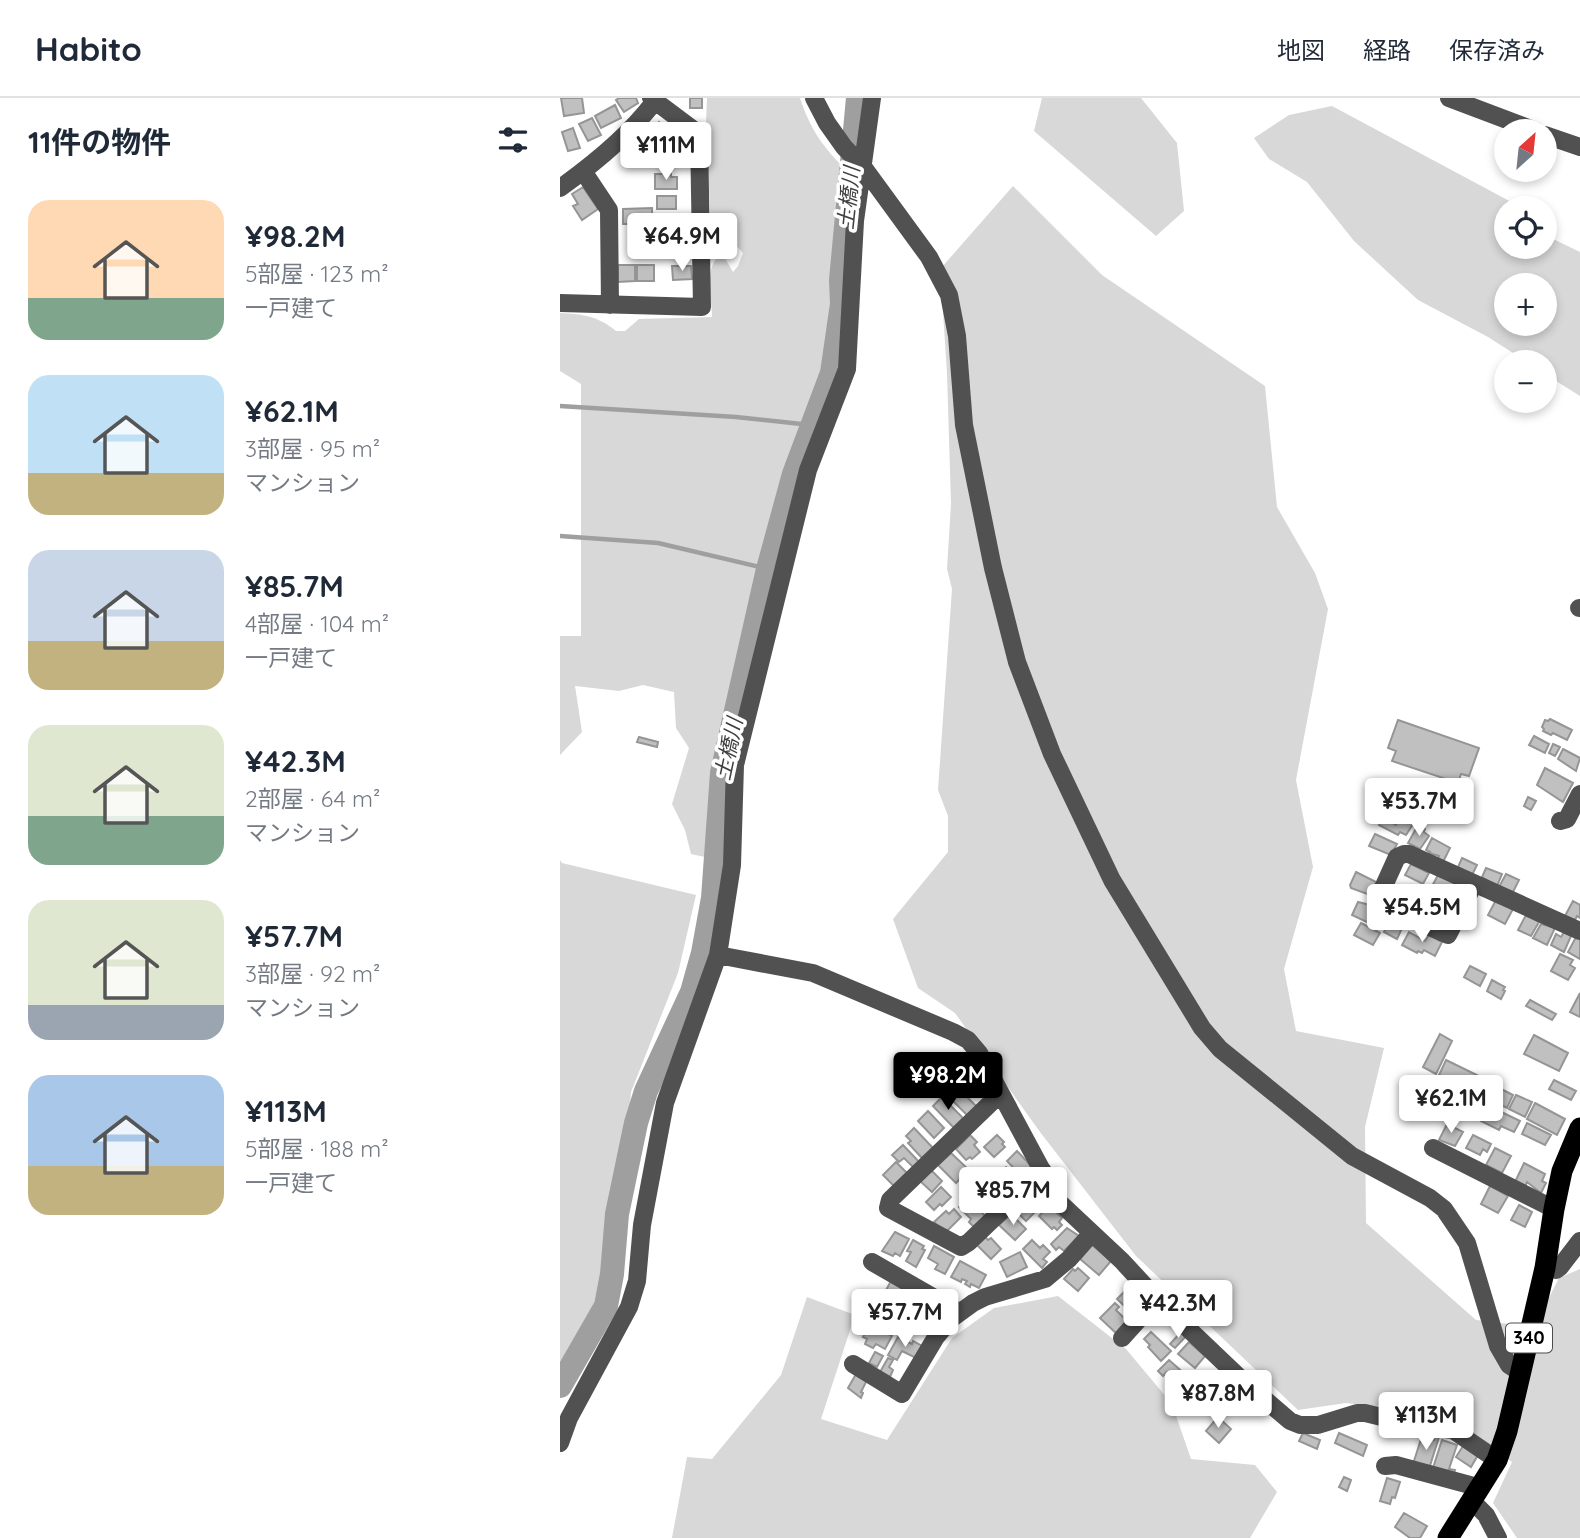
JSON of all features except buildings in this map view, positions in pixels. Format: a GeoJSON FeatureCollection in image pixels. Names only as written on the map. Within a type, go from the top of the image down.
{"type":"FeatureCollection","features":[{"type":"Feature","properties":{"kind":"highway","name":"340"},"geometry":{"type":"LineString","coordinates":[[1448,1538],[1497,1460],[1521,1373],[1545,1268],[1553,1209],[1562,1171],[1580,1128]]}},
{"type":"Feature","properties":{"kind":"street"},"geometry":{"type":"LineString","coordinates":[[814,98],[832,131],[864,168],[929,257],[949,295],[957,336],[964,425],[993,568],[1017,662],[1052,754],[1112,880],[1202,1028],[1220,1048],[1352,1157],[1430,1198],[1444,1209],[1467,1243],[1498,1346],[1509,1365],[1521,1373]]}},
{"type":"Feature","properties":{"kind":"street"},"geometry":{"type":"LineString","coordinates":[[560,1443],[587,1381],[629,1307],[637,1281],[642,1225],[665,1102],[718,955],[732,864],[734,765],[808,470],[847,369],[855,221],[872,98]]}},
{"type":"Feature","properties":{"kind":"street"},"geometry":{"type":"LineString","coordinates":[[1449,98],[1504,119]]}},
{"type":"Feature","properties":{"kind":"street"},"geometry":{"type":"LineString","coordinates":[[560,188],[624,134],[654,99],[699,134],[702,307],[560,303]]}},
{"type":"Feature","properties":{"kind":"street"},"geometry":{"type":"LineString","coordinates":[[1558,139],[1580,147]]}},
{"type":"Feature","properties":{"kind":"street"},"geometry":{"type":"LineString","coordinates":[[583,171],[609,210],[610,305]]}},
{"type":"Feature","properties":{"kind":"street"},"geometry":{"type":"LineString","coordinates":[[1560,821],[1567,819],[1580,794]]}},
{"type":"Feature","properties":{"kind":"street"},"geometry":{"type":"LineString","coordinates":[[1474,884],[1448,935],[1383,906],[1377,898],[1397,857],[1404,854],[1474,884],[1580,931]]}},
{"type":"Feature","properties":{"kind":"street"},"geometry":{"type":"LineString","coordinates":[[718,955],[813,973],[968,1040],[979,1054],[1059,1202],[1241,1380],[1290,1421],[1300,1425],[1318,1425],[1365,1413],[1415,1426],[1453,1430],[1497,1460]]}},
{"type":"Feature","properties":{"kind":"street"},"geometry":{"type":"LineString","coordinates":[[1000,1094],[890,1200],[888,1208],[902,1218],[961,1247],[1043,1171]]}},
{"type":"Feature","properties":{"kind":"street"},"geometry":{"type":"LineString","coordinates":[[1433,1148],[1553,1209]]}},
{"type":"Feature","properties":{"kind":"street"},"geometry":{"type":"LineString","coordinates":[[853,1364],[902,1394],[936,1337],[959,1312],[985,1297],[1045,1279],[1069,1259],[1091,1234]]}},
{"type":"Feature","properties":{"kind":"street"},"geometry":{"type":"LineString","coordinates":[[1545,1268],[1556,1270],[1560,1267],[1580,1241]]}},
{"type":"Feature","properties":{"kind":"street"},"geometry":{"type":"LineString","coordinates":[[872,1262],[959,1312]]}},
{"type":"Feature","properties":{"kind":"street"},"geometry":{"type":"LineString","coordinates":[[1122,1338],[1157,1299]]}},
{"type":"Feature","properties":{"kind":"street"},"geometry":{"type":"LineString","coordinates":[[1385,1466],[1396,1465],[1477,1495],[1498,1538]]}},
{"type":"Feature","properties":{"kind":"shaded area"},"geometry":{"type":"Polygon","coordinates":[[[707,98],[800,98],[818,137],[846,170],[827,373],[808,417],[765,557],[714,859],[691,854],[685,830],[672,804],[689,748],[676,728],[674,692],[643,685],[619,691],[575,686],[582,732],[560,755],[560,636],[581,636],[581,384],[560,371],[560,313],[590,317],[616,331],[625,331],[639,319],[712,317],[710,276],[714,261],[719,256],[726,260],[733,272],[743,253],[734,243],[711,230],[707,98]]]}},
{"type":"Feature","properties":{"kind":"shaded area"},"geometry":{"type":"Polygon","coordinates":[[[1042,98],[1141,98],[1177,143],[1184,211],[1156,236],[1034,131],[1042,98]]]}},
{"type":"Feature","properties":{"kind":"shaded area"},"geometry":{"type":"Polygon","coordinates":[[[1332,106],[1500,196],[1494,196],[1494,259],[1557,259],[1557,241],[1580,252],[1580,396],[1557,382],[1557,350],[1508,350],[1418,300],[1354,241],[1307,182],[1269,159],[1254,138],[1289,115],[1332,106]]]}},
{"type":"Feature","properties":{"kind":"shaded area"},"geometry":{"type":"Polygon","coordinates":[[[1013,186],[1102,275],[1265,386],[1277,507],[1315,573],[1328,609],[1296,780],[1313,867],[1284,969],[1296,1031],[1384,1048],[1365,1127],[1366,1223],[1476,1320],[1534,1327],[1559,1278],[1580,1269],[1580,1538],[1517,1538],[1493,1503],[1512,1462],[1447,1415],[1346,1403],[1298,1410],[1136,1256],[1040,1132],[955,1013],[918,988],[893,919],[948,852],[948,816],[938,790],[952,589],[947,569],[951,504],[942,297],[935,275],[1013,186]]]}},
{"type":"Feature","properties":{"kind":"shaded area"},"geometry":{"type":"Polygon","coordinates":[[[560,860],[562,863],[696,895],[678,973],[631,1092],[618,1255],[596,1334],[560,1392],[560,860]]]}},
{"type":"Feature","properties":{"kind":"shaded area"},"geometry":{"type":"Polygon","coordinates":[[[1058,1296],[1126,1349],[1172,1404],[1191,1459],[1255,1465],[1277,1492],[1250,1538],[672,1538],[687,1457],[712,1459],[781,1375],[807,1297],[855,1315],[821,1419],[887,1440],[952,1338],[994,1308],[1058,1296]]]}},
{"type":"Feature","properties":{"kind":"waterway","name":"土橋川"},"geometry":{"type":"LineString","coordinates":[[560,1386],[606,1306],[612,1274],[617,1214],[636,1123],[646,1091],[692,992],[703,953],[713,898],[722,773],[768,569],[794,474],[832,373],[842,304],[841,280],[858,98]]}},
{"type":"Feature","properties":{"kind":"waterway"},"geometry":{"type":"LineString","coordinates":[[560,406],[736,417],[811,425]]}},
{"type":"Feature","properties":{"kind":"waterway"},"geometry":{"type":"LineString","coordinates":[[560,536],[658,543],[768,569]]}}]}
